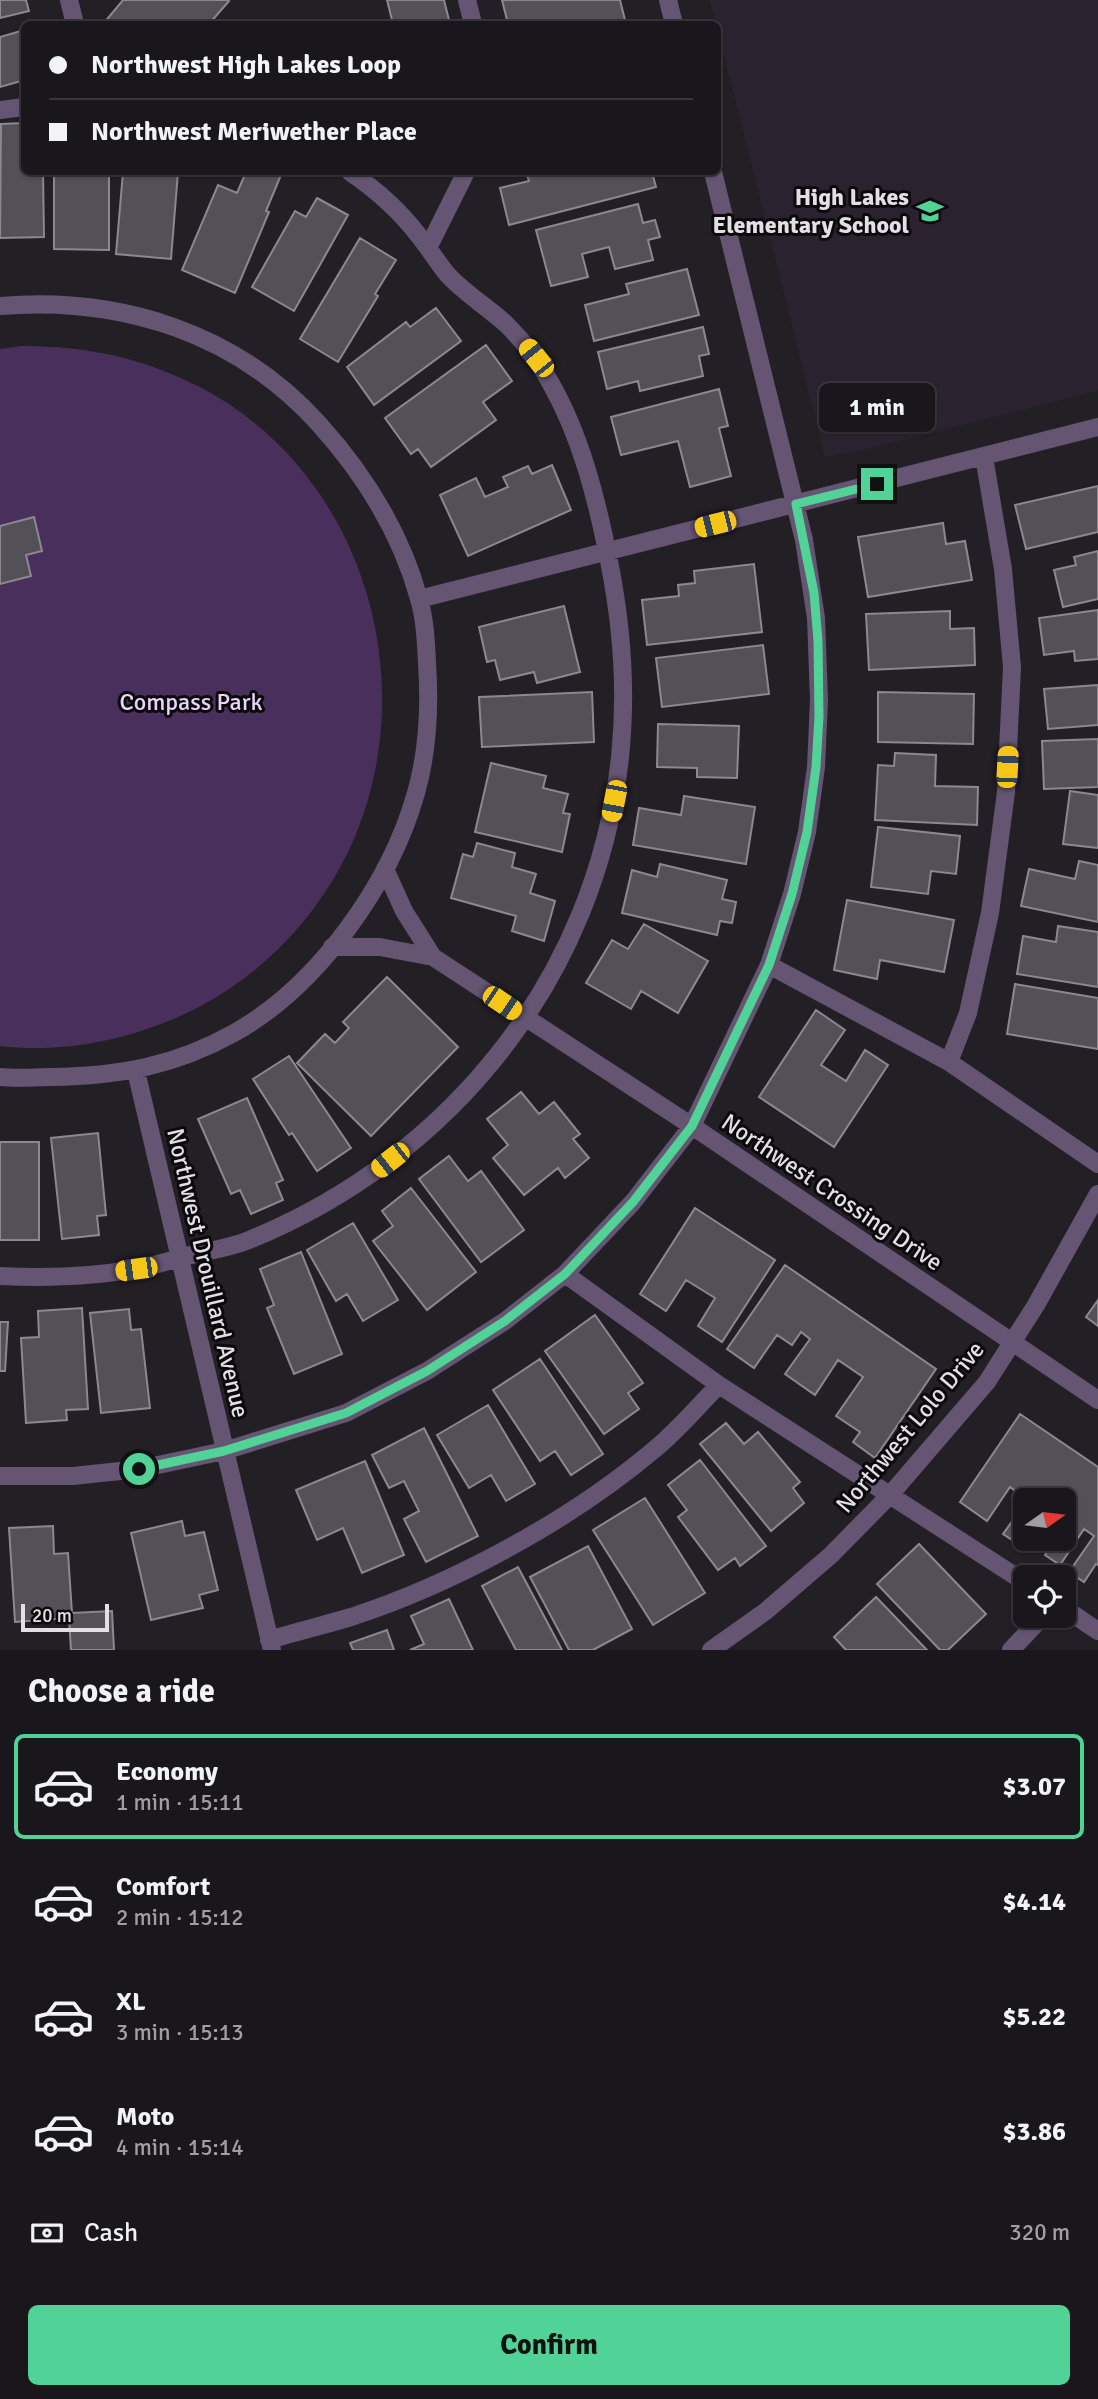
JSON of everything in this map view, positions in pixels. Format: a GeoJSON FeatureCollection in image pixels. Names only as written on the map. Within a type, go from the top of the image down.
{"type":"FeatureCollection","features":[{"type":"Feature","properties":{"kind":"street"},"geometry":{"type":"LineString","coordinates":[[69,0],[74,21]]}},
{"type":"Feature","properties":{"kind":"street"},"geometry":{"type":"LineString","coordinates":[[467,0],[472,21]]}},
{"type":"Feature","properties":{"kind":"street"},"geometry":{"type":"LineString","coordinates":[[668,0],[673,21]]}},
{"type":"Feature","properties":{"kind":"street"},"geometry":{"type":"LineString","coordinates":[[0,110],[21,107]]}},
{"type":"Feature","properties":{"kind":"street"},"geometry":{"type":"LineString","coordinates":[[0,1276],[92,1275],[136,1269],[244,1242],[281,1226],[374,1171],[420,1136],[457,1101],[494,1062],[526,1019],[565,949],[583,908],[605,842],[618,777],[623,704],[622,656],[618,612],[607,551],[578,442],[544,370],[509,327],[458,285],[417,233],[384,199],[354,175]]}},
{"type":"Feature","properties":{"kind":"street"},"geometry":{"type":"LineString","coordinates":[[428,248],[464,175]]}},
{"type":"Feature","properties":{"kind":"street"},"geometry":{"type":"LineString","coordinates":[[0,1476],[73,1476],[139,1469],[224,1451],[346,1413],[427,1371],[505,1321],[565,1274],[633,1202],[692,1126],[769,965],[792,894],[807,832],[818,729],[816,618],[810,569],[714,175]]}},
{"type":"Feature","properties":{"kind":"street"},"geometry":{"type":"LineString","coordinates":[[0,306],[54,304],[94,308],[153,321],[194,334],[234,354],[262,373],[305,409],[363,478],[389,524],[419,599],[428,671],[425,748],[411,809],[401,838],[361,908],[332,947],[284,997],[235,1032],[177,1060],[136,1071],[101,1076],[0,1077]]}},
{"type":"Feature","properties":{"kind":"street"},"geometry":{"type":"LineString","coordinates":[[419,599],[1098,427]]}},
{"type":"Feature","properties":{"kind":"street"},"geometry":{"type":"LineString","coordinates":[[949,1062],[968,1013],[990,913],[1006,792],[1012,667],[1003,569],[984,457]]}},
{"type":"Feature","properties":{"kind":"street","name":"Northwest Crossing Drive"},"geometry":{"type":"LineString","coordinates":[[385,869],[404,911],[433,957]]}},
{"type":"Feature","properties":{"kind":"street","name":"Northwest Crossing Drive"},"geometry":{"type":"LineString","coordinates":[[332,947],[380,947],[433,957],[692,1126],[1098,1400]]}},
{"type":"Feature","properties":{"kind":"street"},"geometry":{"type":"LineString","coordinates":[[769,965],[949,1062],[1098,1164]]}},
{"type":"Feature","properties":{"kind":"street","name":"Northwest Drouillard Avenue"},"geometry":{"type":"LineString","coordinates":[[136,1071],[270,1645]]}},
{"type":"Feature","properties":{"kind":"street","name":"Northwest Lolo Drive"},"geometry":{"type":"LineString","coordinates":[[711,1650],[765,1611],[831,1555],[890,1495],[987,1382],[1036,1306],[1098,1194]]}},
{"type":"Feature","properties":{"kind":"street"},"geometry":{"type":"LineString","coordinates":[[565,1274],[719,1385],[1013,1575]]}},
{"type":"Feature","properties":{"kind":"street"},"geometry":{"type":"LineString","coordinates":[[270,1645],[444,1580],[516,1543],[592,1496],[655,1449],[719,1385]]}},
{"type":"Feature","properties":{"kind":"street"},"geometry":{"type":"LineString","coordinates":[[1076,1616],[1098,1631]]}},
{"type":"Feature","properties":{"kind":"street"},"geometry":{"type":"LineString","coordinates":[[1011,1650],[1032,1628]]}},
{"type":"Feature","properties":{"kind":"shaded area","name":"High Lakes Elementary School"},"geometry":{"type":"Polygon","coordinates":[[[710,0],[1098,0],[1098,391],[872,448],[825,457],[721,44],[721,21],[715,21],[710,0]]]}},
{"type":"Feature","properties":{"kind":"green space","name":"Compass Park"},"geometry":{"type":"Polygon","coordinates":[[[21,346],[84,350],[124,358],[183,379],[242,413],[292,458],[331,512],[360,572],[377,636],[382,702],[375,769],[356,834],[329,886],[293,934],[250,974],[201,1006],[128,1035],[52,1048],[0,1046],[0,349],[21,346]]]}},
{"type":"Feature","properties":{"kind":"building"},"geometry":{"type":"Polygon","coordinates":[[[0,0],[26,0],[29,11],[0,18],[0,0]]]}},
{"type":"Feature","properties":{"kind":"building"},"geometry":{"type":"Polygon","coordinates":[[[123,0],[229,1],[212,21],[106,21],[123,0]]]}},
{"type":"Feature","properties":{"kind":"building"},"geometry":{"type":"Polygon","coordinates":[[[387,0],[444,0],[449,21],[392,21],[387,0]]]}},
{"type":"Feature","properties":{"kind":"building"},"geometry":{"type":"Polygon","coordinates":[[[502,0],[620,0],[625,21],[507,21],[502,0]]]}},
{"type":"Feature","properties":{"kind":"building"},"geometry":{"type":"Polygon","coordinates":[[[21,31],[21,81],[0,87],[0,37],[21,31]]]}},
{"type":"Feature","properties":{"kind":"building"},"geometry":{"type":"Polygon","coordinates":[[[21,123],[21,175],[43,175],[44,237],[0,238],[1,124],[21,123]]]}},
{"type":"Feature","properties":{"kind":"building"},"geometry":{"type":"Polygon","coordinates":[[[54,175],[109,175],[109,250],[54,249],[54,175]]]}},
{"type":"Feature","properties":{"kind":"building"},"geometry":{"type":"Polygon","coordinates":[[[123,175],[178,175],[171,259],[116,254],[123,175]]]}},
{"type":"Feature","properties":{"kind":"building"},"geometry":{"type":"Polygon","coordinates":[[[245,175],[281,175],[266,211],[269,212],[235,293],[182,270],[218,185],[237,193],[245,175]]]}},
{"type":"Feature","properties":{"kind":"building"},"geometry":{"type":"Polygon","coordinates":[[[527,175],[653,175],[656,187],[509,225],[500,188],[529,181],[527,175]]]}},
{"type":"Feature","properties":{"kind":"building"},"geometry":{"type":"Polygon","coordinates":[[[317,198],[348,215],[294,311],[252,287],[295,211],[306,217],[317,198]]]}},
{"type":"Feature","properties":{"kind":"building"},"geometry":{"type":"Polygon","coordinates":[[[638,204],[643,223],[655,220],[660,237],[648,240],[653,260],[615,269],[609,247],[582,254],[588,277],[551,286],[536,230],[638,204]]]}},
{"type":"Feature","properties":{"kind":"building"},"geometry":{"type":"Polygon","coordinates":[[[360,238],[396,260],[375,294],[378,296],[338,362],[300,339],[360,238]]]}},
{"type":"Feature","properties":{"kind":"building"},"geometry":{"type":"Polygon","coordinates":[[[687,269],[699,315],[594,341],[585,305],[629,294],[626,284],[687,269]]]}},
{"type":"Feature","properties":{"kind":"building"},"geometry":{"type":"Polygon","coordinates":[[[436,308],[461,341],[374,405],[347,367],[406,322],[410,327],[436,308]]]}},
{"type":"Feature","properties":{"kind":"building"},"geometry":{"type":"Polygon","coordinates":[[[703,327],[709,354],[699,356],[703,376],[640,391],[638,381],[607,389],[598,352],[703,327]]]}},
{"type":"Feature","properties":{"kind":"building"},"geometry":{"type":"Polygon","coordinates":[[[486,345],[512,381],[483,402],[496,420],[431,467],[418,449],[411,454],[385,418],[486,345]]]}},
{"type":"Feature","properties":{"kind":"building"},"geometry":{"type":"Polygon","coordinates":[[[719,389],[728,426],[719,428],[731,476],[690,487],[678,441],[621,455],[611,417],[719,389]]]}},
{"type":"Feature","properties":{"kind":"building"},"geometry":{"type":"Polygon","coordinates":[[[552,465],[571,510],[468,556],[440,495],[476,478],[485,497],[508,487],[503,477],[528,466],[532,474],[552,465]]]}},
{"type":"Feature","properties":{"kind":"building"},"geometry":{"type":"Polygon","coordinates":[[[1098,486],[1098,532],[1026,549],[1015,505],[1098,486]]]}},
{"type":"Feature","properties":{"kind":"building"},"geometry":{"type":"Polygon","coordinates":[[[34,517],[42,551],[26,555],[31,576],[0,584],[0,526],[34,517]]]}},
{"type":"Feature","properties":{"kind":"building"},"geometry":{"type":"Polygon","coordinates":[[[943,523],[946,544],[965,541],[972,580],[868,597],[858,537],[943,523]]]}},
{"type":"Feature","properties":{"kind":"building"},"geometry":{"type":"Polygon","coordinates":[[[1098,551],[1098,599],[1063,607],[1054,570],[1076,565],[1074,557],[1098,551]]]}},
{"type":"Feature","properties":{"kind":"building"},"geometry":{"type":"Polygon","coordinates":[[[754,564],[762,632],[647,645],[642,600],[679,596],[678,585],[695,583],[694,571],[754,564]]]}},
{"type":"Feature","properties":{"kind":"building"},"geometry":{"type":"Polygon","coordinates":[[[564,606],[580,672],[537,683],[534,672],[500,680],[495,660],[487,662],[479,627],[564,606]]]}},
{"type":"Feature","properties":{"kind":"building"},"geometry":{"type":"Polygon","coordinates":[[[1098,610],[1098,659],[1075,661],[1074,651],[1044,655],[1039,618],[1098,610]]]}},
{"type":"Feature","properties":{"kind":"building"},"geometry":{"type":"Polygon","coordinates":[[[950,611],[950,629],[974,628],[975,665],[869,670],[866,614],[950,611]]]}},
{"type":"Feature","properties":{"kind":"building"},"geometry":{"type":"Polygon","coordinates":[[[763,645],[769,694],[662,707],[656,658],[763,645]]]}},
{"type":"Feature","properties":{"kind":"building"},"geometry":{"type":"Polygon","coordinates":[[[1098,685],[1098,725],[1048,729],[1044,689],[1098,685]]]}},
{"type":"Feature","properties":{"kind":"building"},"geometry":{"type":"Polygon","coordinates":[[[592,692],[594,742],[482,747],[479,697],[592,692]]]}},
{"type":"Feature","properties":{"kind":"building"},"geometry":{"type":"Polygon","coordinates":[[[878,692],[974,694],[973,744],[878,742],[878,692]]]}},
{"type":"Feature","properties":{"kind":"building"},"geometry":{"type":"Polygon","coordinates":[[[658,724],[739,726],[737,778],[697,777],[697,768],[657,767],[658,724]]]}},
{"type":"Feature","properties":{"kind":"building"},"geometry":{"type":"Polygon","coordinates":[[[1098,739],[1098,787],[1044,789],[1042,741],[1098,739]]]}},
{"type":"Feature","properties":{"kind":"building"},"geometry":{"type":"Polygon","coordinates":[[[895,753],[936,755],[935,786],[978,787],[977,825],[875,820],[878,765],[894,766],[895,753]]]}},
{"type":"Feature","properties":{"kind":"building"},"geometry":{"type":"Polygon","coordinates":[[[491,763],[546,776],[543,788],[568,794],[563,813],[570,814],[562,852],[475,832],[491,763]]]}},
{"type":"Feature","properties":{"kind":"building"},"geometry":{"type":"Polygon","coordinates":[[[1070,791],[1098,795],[1098,848],[1063,844],[1070,791]]]}},
{"type":"Feature","properties":{"kind":"building"},"geometry":{"type":"Polygon","coordinates":[[[684,796],[755,807],[746,864],[633,845],[639,808],[681,815],[684,796]]]}},
{"type":"Feature","properties":{"kind":"building"},"geometry":{"type":"Polygon","coordinates":[[[878,827],[960,836],[956,874],[931,871],[928,894],[871,887],[878,827]]]}},
{"type":"Feature","properties":{"kind":"building"},"geometry":{"type":"Polygon","coordinates":[[[477,843],[515,853],[512,867],[536,874],[530,893],[555,901],[544,941],[512,931],[516,916],[451,898],[463,854],[473,857],[477,843]]]}},
{"type":"Feature","properties":{"kind":"building"},"geometry":{"type":"Polygon","coordinates":[[[1079,861],[1098,865],[1098,922],[1021,906],[1029,869],[1075,879],[1079,861]]]}},
{"type":"Feature","properties":{"kind":"building"},"geometry":{"type":"Polygon","coordinates":[[[660,864],[727,880],[722,899],[736,902],[732,923],[720,921],[717,935],[622,913],[632,870],[657,877],[660,864]]]}},
{"type":"Feature","properties":{"kind":"building"},"geometry":{"type":"Polygon","coordinates":[[[847,900],[954,920],[944,972],[880,960],[877,979],[834,970],[847,900]]]}},
{"type":"Feature","properties":{"kind":"building"},"geometry":{"type":"Polygon","coordinates":[[[644,924],[708,961],[678,1013],[641,991],[631,1009],[586,983],[612,940],[628,949],[644,924]]]}},
{"type":"Feature","properties":{"kind":"building"},"geometry":{"type":"Polygon","coordinates":[[[1058,926],[1098,932],[1098,987],[1017,974],[1023,936],[1056,942],[1058,926]]]}},
{"type":"Feature","properties":{"kind":"building"},"geometry":{"type":"Polygon","coordinates":[[[387,977],[458,1047],[371,1136],[297,1063],[325,1034],[335,1043],[349,1028],[343,1022],[387,977]]]}},
{"type":"Feature","properties":{"kind":"building"},"geometry":{"type":"Polygon","coordinates":[[[1015,984],[1098,998],[1098,1049],[1007,1034],[1015,984]]]}},
{"type":"Feature","properties":{"kind":"building"},"geometry":{"type":"Polygon","coordinates":[[[816,1010],[845,1030],[821,1065],[846,1081],[865,1050],[888,1065],[834,1147],[759,1097],[816,1010]]]}},
{"type":"Feature","properties":{"kind":"building"},"geometry":{"type":"Polygon","coordinates":[[[289,1056],[351,1148],[317,1171],[292,1133],[289,1135],[253,1079],[289,1056]]]}},
{"type":"Feature","properties":{"kind":"building"},"geometry":{"type":"Polygon","coordinates":[[[521,1092],[539,1114],[554,1102],[580,1134],[573,1139],[589,1158],[565,1178],[558,1168],[524,1195],[493,1158],[508,1145],[487,1119],[521,1092]]]}},
{"type":"Feature","properties":{"kind":"building"},"geometry":{"type":"Polygon","coordinates":[[[247,1098],[283,1180],[276,1183],[283,1200],[251,1214],[240,1190],[231,1194],[198,1119],[247,1098]]]}},
{"type":"Feature","properties":{"kind":"building"},"geometry":{"type":"Polygon","coordinates":[[[98,1133],[106,1215],[97,1216],[99,1235],[62,1239],[51,1138],[98,1133]]]}},
{"type":"Feature","properties":{"kind":"building"},"geometry":{"type":"Polygon","coordinates":[[[0,1142],[39,1142],[39,1240],[0,1240],[0,1142]]]}},
{"type":"Feature","properties":{"kind":"building"},"geometry":{"type":"Polygon","coordinates":[[[449,1156],[468,1181],[481,1171],[524,1230],[481,1262],[419,1179],[449,1156]]]}},
{"type":"Feature","properties":{"kind":"building"},"geometry":{"type":"Polygon","coordinates":[[[411,1188],[476,1272],[427,1310],[373,1241],[393,1226],[382,1211],[411,1188]]]}},
{"type":"Feature","properties":{"kind":"building"},"geometry":{"type":"Polygon","coordinates":[[[695,1208],[775,1260],[722,1342],[698,1326],[715,1298],[686,1280],[666,1311],[640,1294],[695,1208]]]}},
{"type":"Feature","properties":{"kind":"building"},"geometry":{"type":"Polygon","coordinates":[[[353,1223],[398,1300],[363,1321],[347,1294],[336,1301],[307,1250],[353,1223]]]}},
{"type":"Feature","properties":{"kind":"building"},"geometry":{"type":"Polygon","coordinates":[[[301,1252],[342,1354],[294,1374],[267,1308],[274,1305],[260,1269],[301,1252]]]}},
{"type":"Feature","properties":{"kind":"building"},"geometry":{"type":"Polygon","coordinates":[[[785,1265],[936,1369],[875,1458],[853,1442],[860,1432],[836,1416],[863,1377],[838,1360],[815,1395],[785,1374],[810,1339],[801,1332],[792,1345],[777,1335],[754,1368],[727,1349],[785,1265]]]}},
{"type":"Feature","properties":{"kind":"building"},"geometry":{"type":"Polygon","coordinates":[[[1098,1300],[1098,1326],[1086,1317],[1098,1300]]]}},
{"type":"Feature","properties":{"kind":"building"},"geometry":{"type":"Polygon","coordinates":[[[82,1308],[88,1409],[66,1410],[67,1420],[26,1423],[21,1338],[39,1337],[38,1311],[82,1308]]]}},
{"type":"Feature","properties":{"kind":"building"},"geometry":{"type":"Polygon","coordinates":[[[129,1309],[131,1330],[141,1329],[150,1408],[101,1413],[90,1313],[129,1309]]]}},
{"type":"Feature","properties":{"kind":"building"},"geometry":{"type":"Polygon","coordinates":[[[595,1315],[643,1383],[628,1393],[639,1409],[604,1434],[545,1351],[595,1315]]]}},
{"type":"Feature","properties":{"kind":"building"},"geometry":{"type":"Polygon","coordinates":[[[0,1322],[8,1322],[5,1371],[0,1371],[0,1322]]]}},
{"type":"Feature","properties":{"kind":"building"},"geometry":{"type":"Polygon","coordinates":[[[540,1359],[603,1454],[571,1475],[555,1451],[540,1461],[493,1390],[540,1359]]]}},
{"type":"Feature","properties":{"kind":"building"},"geometry":{"type":"Polygon","coordinates":[[[488,1405],[535,1484],[506,1501],[491,1475],[469,1488],[437,1435],[488,1405]]]}},
{"type":"Feature","properties":{"kind":"building"},"geometry":{"type":"Polygon","coordinates":[[[1020,1414],[1098,1467],[1098,1565],[1096,1564],[1084,1582],[1076,1577],[1076,1565],[1074,1565],[1094,1536],[1084,1529],[1076,1541],[1076,1488],[1013,1489],[1010,1487],[987,1521],[960,1502],[1020,1414]]]}},
{"type":"Feature","properties":{"kind":"building"},"geometry":{"type":"Polygon","coordinates":[[[726,1423],[744,1444],[758,1432],[800,1482],[793,1488],[804,1503],[771,1531],[700,1444],[726,1423]]]}},
{"type":"Feature","properties":{"kind":"building"},"geometry":{"type":"Polygon","coordinates":[[[424,1428],[478,1536],[426,1562],[404,1519],[419,1511],[404,1481],[389,1488],[372,1455],[424,1428]]]}},
{"type":"Feature","properties":{"kind":"building"},"geometry":{"type":"Polygon","coordinates":[[[700,1460],[766,1546],[740,1566],[735,1558],[718,1570],[678,1517],[687,1510],[668,1485],[700,1460]]]}},
{"type":"Feature","properties":{"kind":"building"},"geometry":{"type":"Polygon","coordinates":[[[365,1461],[404,1555],[362,1573],[343,1528],[317,1540],[296,1490],[365,1461]]]}},
{"type":"Feature","properties":{"kind":"building"},"geometry":{"type":"Polygon","coordinates":[[[645,1498],[705,1593],[653,1625],[593,1530],[645,1498]]]}},
{"type":"Feature","properties":{"kind":"building"},"geometry":{"type":"Polygon","coordinates":[[[1013,1520],[1013,1541],[1003,1534],[1013,1520]]]}},
{"type":"Feature","properties":{"kind":"building"},"geometry":{"type":"Polygon","coordinates":[[[182,1521],[185,1536],[204,1532],[218,1590],[199,1595],[203,1608],[151,1620],[131,1533],[182,1521]]]}},
{"type":"Feature","properties":{"kind":"building"},"geometry":{"type":"Polygon","coordinates":[[[53,1526],[54,1554],[68,1553],[72,1613],[112,1611],[114,1650],[71,1650],[69,1618],[15,1622],[9,1528],[53,1526]]]}},
{"type":"Feature","properties":{"kind":"building"},"geometry":{"type":"Polygon","coordinates":[[[919,1544],[986,1614],[948,1650],[940,1650],[877,1584],[919,1544]]]}},
{"type":"Feature","properties":{"kind":"building"},"geometry":{"type":"Polygon","coordinates":[[[588,1546],[632,1629],[593,1650],[569,1650],[530,1577],[588,1546]]]}},
{"type":"Feature","properties":{"kind":"building"},"geometry":{"type":"Polygon","coordinates":[[[1048,1551],[1069,1551],[1060,1565],[1045,1555],[1048,1551]]]}},
{"type":"Feature","properties":{"kind":"building"},"geometry":{"type":"Polygon","coordinates":[[[518,1567],[562,1650],[516,1650],[482,1586],[518,1567]]]}},
{"type":"Feature","properties":{"kind":"building"},"geometry":{"type":"Polygon","coordinates":[[[876,1597],[927,1650],[846,1650],[834,1637],[876,1597]]]}},
{"type":"Feature","properties":{"kind":"building"},"geometry":{"type":"Polygon","coordinates":[[[449,1599],[473,1650],[410,1650],[424,1644],[411,1616],[449,1599]]]}},
{"type":"Feature","properties":{"kind":"building"},"geometry":{"type":"Polygon","coordinates":[[[387,1630],[394,1650],[353,1650],[350,1643],[387,1630]]]}},
{"type":"Feature","properties":{"kind":"place","name":"High Lakes Elementary School"},"geometry":{"type":"Point","coordinates":[930,211]}},
{"type":"Feature","properties":{"kind":"route"},"geometry":{"type":"LineString","coordinates":[[139,1469],[224,1451],[346,1413],[427,1371],[505,1321],[565,1274],[633,1202],[692,1126],[769,965],[792,894],[807,832],[816,767],[820,700],[814,593],[796,504],[877,484]]}}]}
